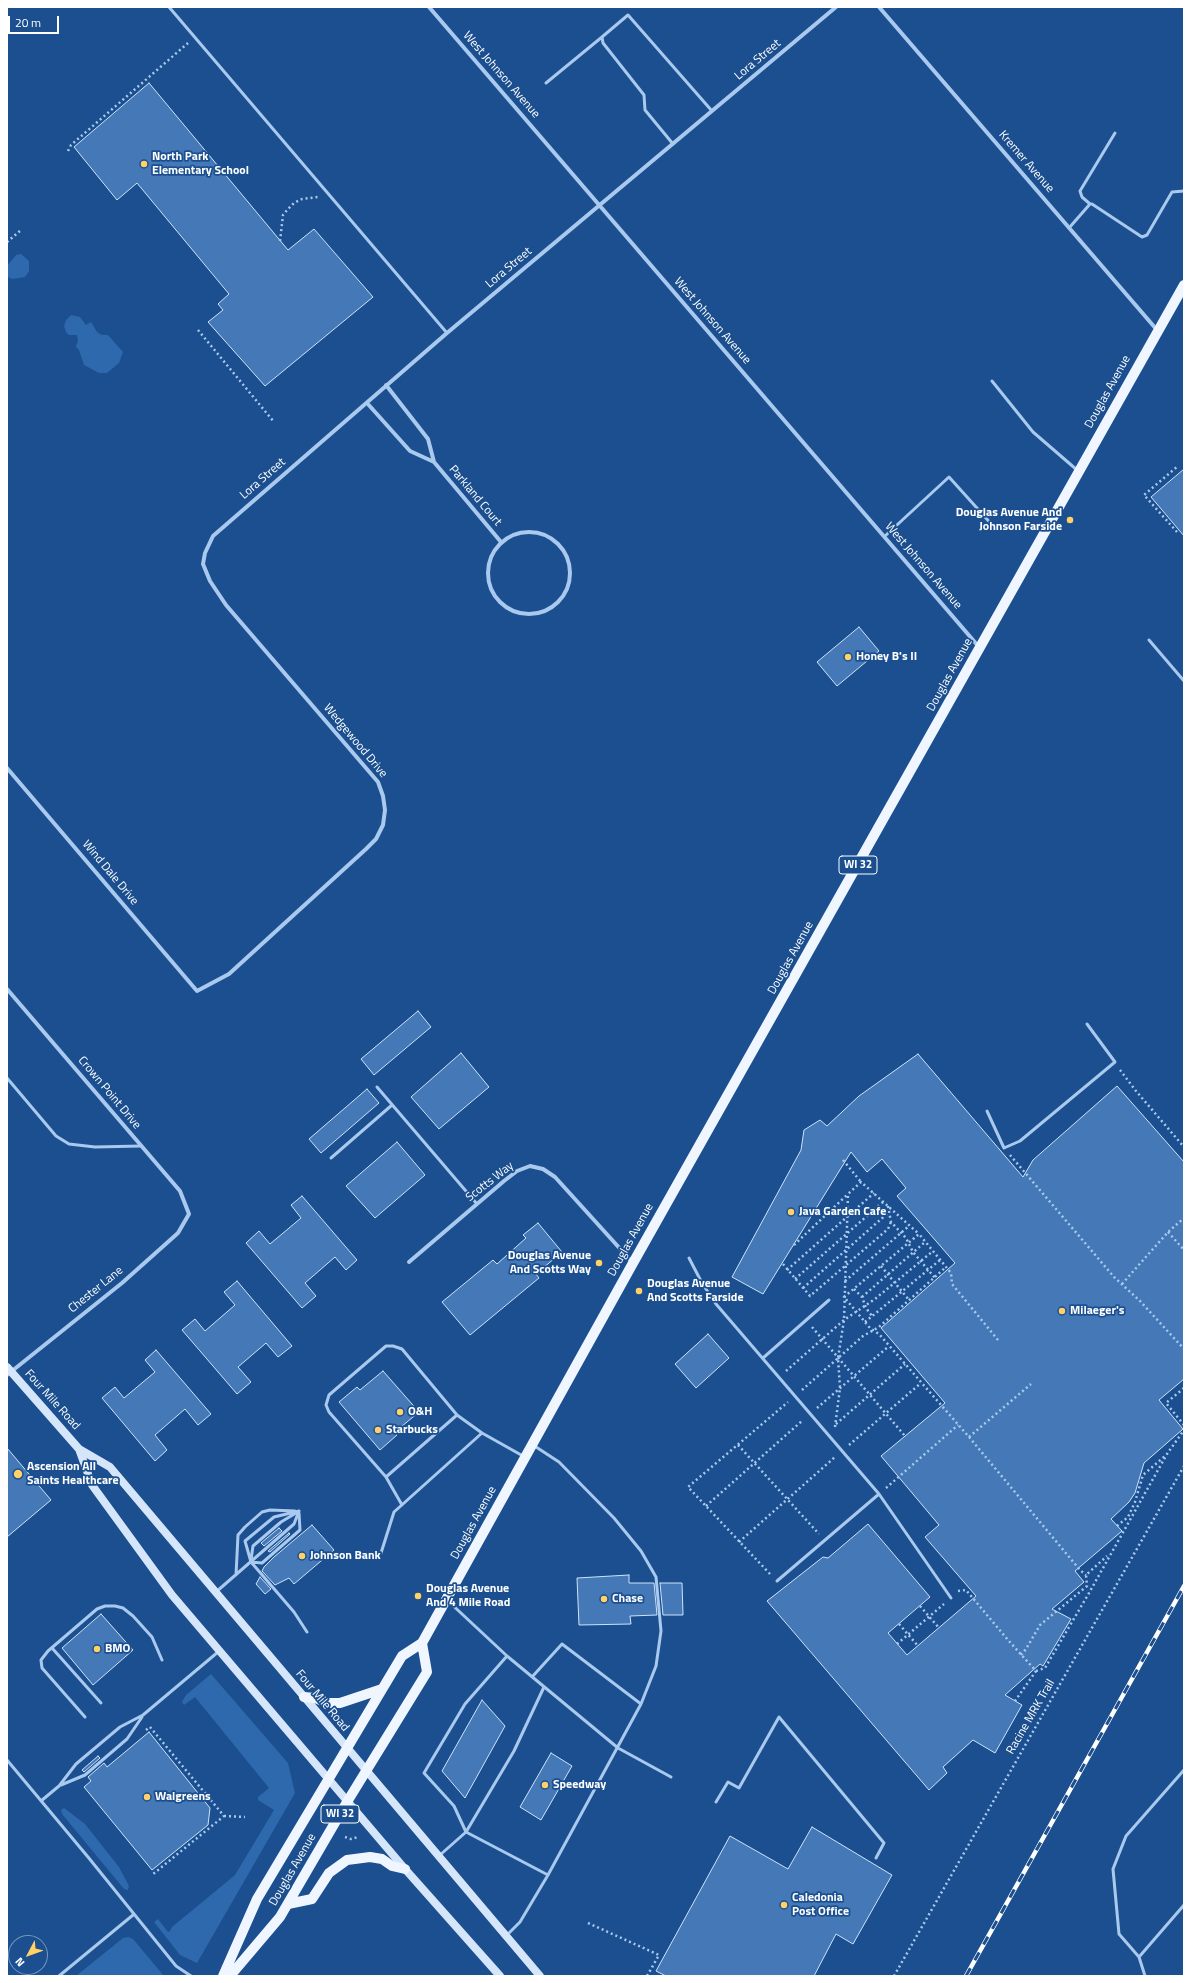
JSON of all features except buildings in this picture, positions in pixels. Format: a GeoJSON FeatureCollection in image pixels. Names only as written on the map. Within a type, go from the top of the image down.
{"type":"FeatureCollection","features":[{"type":"Feature","properties":{"kind":"main road","name":"Douglas Avenue"},"geometry":{"type":"LineString","coordinates":[[223,1976],[257,1899],[402,1656],[422,1643],[633,1263],[1184,285]]}},
{"type":"Feature","properties":{"kind":"main road","name":"Four Mile Road"},"geometry":{"type":"LineString","coordinates":[[8,1371],[80,1449],[110,1467],[366,1772],[540,1976]]}},
{"type":"Feature","properties":{"kind":"main road","name":"Four Mile Road"},"geometry":{"type":"LineString","coordinates":[[80,1449],[92,1485],[172,1595],[347,1802],[500,1976]]}},
{"type":"Feature","properties":{"kind":"main road","name":"Douglas Avenue"},"geometry":{"type":"LineString","coordinates":[[230,1976],[280,1917],[347,1802],[427,1672],[422,1643]]}},
{"type":"Feature","properties":{"kind":"main road"},"geometry":{"type":"LineString","coordinates":[[304,1697],[315,1698],[327,1703],[340,1703],[382,1689]]}},
{"type":"Feature","properties":{"kind":"main road"},"geometry":{"type":"LineString","coordinates":[[288,1904],[312,1899],[329,1872],[347,1860],[370,1857],[382,1859],[392,1866],[405,1869]]}},
{"type":"Feature","properties":{"kind":"street","name":"West Johnson Avenue"},"geometry":{"type":"LineString","coordinates":[[429,7],[980,647]]}},
{"type":"Feature","properties":{"kind":"street","name":"Lora Street"},"geometry":{"type":"LineString","coordinates":[[205,553],[213,536],[446,333],[836,7]]}},
{"type":"Feature","properties":{"kind":"street","name":"Kremer Avenue"},"geometry":{"type":"LineString","coordinates":[[879,7],[1158,330]]}},
{"type":"Feature","properties":{"kind":"street","name":"Parkland Court"},"geometry":{"type":"LineString","coordinates":[[386,386],[428,439],[434,462],[501,542]]}},
{"type":"Feature","properties":{"kind":"street","name":"Parkland Court"},"geometry":{"type":"LineString","coordinates":[[367,402],[410,451],[434,462]]}},
{"type":"Feature","properties":{"kind":"street","name":"Parkland Court"},"geometry":{"type":"LineString","coordinates":[[527,532],[541,534],[554,540],[564,551],[569,564],[570,578],[566,592],[557,603],[545,611],[533,614],[520,613],[508,609],[498,600],[490,589],[487,577],[488,564],[493,552],[501,542],[513,534],[527,532]]}},
{"type":"Feature","properties":{"kind":"street","name":"Wedgewood Drive"},"geometry":{"type":"LineString","coordinates":[[197,991],[229,974],[366,849],[376,839],[383,825],[385,810],[383,796],[378,782],[226,605],[210,581],[204,564],[205,553]]}},
{"type":"Feature","properties":{"kind":"street","name":"Wind Dale Drive"},"geometry":{"type":"LineString","coordinates":[[7,768],[197,991]]}},
{"type":"Feature","properties":{"kind":"street","name":"Crown Point Drive"},"geometry":{"type":"LineString","coordinates":[[7,988],[180,1191],[189,1214]]}},
{"type":"Feature","properties":{"kind":"street","name":"Scotts Way"},"geometry":{"type":"LineString","coordinates":[[409,1262],[518,1171],[530,1166],[543,1169],[555,1177],[633,1263]]}},
{"type":"Feature","properties":{"kind":"street","name":"Chester Lane"},"geometry":{"type":"LineString","coordinates":[[8,1371],[122,1283],[178,1233],[189,1214]]}},
{"type":"Feature","properties":{"kind":"lane"},"geometry":{"type":"LineString","coordinates":[[169,7],[446,333]]}},
{"type":"Feature","properties":{"kind":"lane"},"geometry":{"type":"LineString","coordinates":[[546,82],[628,15],[712,111]]}},
{"type":"Feature","properties":{"kind":"lane"},"geometry":{"type":"LineString","coordinates":[[602,37],[603,43],[644,96],[645,110],[673,144]]}},
{"type":"Feature","properties":{"kind":"lane"},"geometry":{"type":"LineString","coordinates":[[1115,133],[1080,191],[1082,197],[1090,204],[1142,237],[1147,235],[1172,192],[1184,191]]}},
{"type":"Feature","properties":{"kind":"lane"},"geometry":{"type":"LineString","coordinates":[[1069,228],[1090,204]]}},
{"type":"Feature","properties":{"kind":"lane"},"geometry":{"type":"LineString","coordinates":[[992,381],[1033,432],[1079,471]]}},
{"type":"Feature","properties":{"kind":"lane"},"geometry":{"type":"LineString","coordinates":[[885,536],[950,477],[994,528]]}},
{"type":"Feature","properties":{"kind":"lane"},"geometry":{"type":"LineString","coordinates":[[1149,640],[1184,680]]}},
{"type":"Feature","properties":{"kind":"lane"},"geometry":{"type":"LineString","coordinates":[[987,1111],[1004,1148],[1020,1141],[1115,1062],[1087,1024]]}},
{"type":"Feature","properties":{"kind":"lane"},"geometry":{"type":"LineString","coordinates":[[7,1078],[56,1136],[69,1144],[95,1147],[141,1146]]}},
{"type":"Feature","properties":{"kind":"lane"},"geometry":{"type":"LineString","coordinates":[[377,1087],[477,1204]]}},
{"type":"Feature","properties":{"kind":"lane"},"geometry":{"type":"LineString","coordinates":[[331,1158],[392,1105]]}},
{"type":"Feature","properties":{"kind":"lane"},"geometry":{"type":"LineString","coordinates":[[689,1258],[702,1283],[716,1304],[879,1494],[951,1598]]}},
{"type":"Feature","properties":{"kind":"lane"},"geometry":{"type":"LineString","coordinates":[[763,1358],[829,1300]]}},
{"type":"Feature","properties":{"kind":"lane"},"geometry":{"type":"LineString","coordinates":[[402,1505],[386,1477],[328,1412],[326,1405],[329,1395],[386,1346],[402,1349],[456,1415],[525,1457]]}},
{"type":"Feature","properties":{"kind":"lane"},"geometry":{"type":"LineString","coordinates":[[386,1477],[456,1415]]}},
{"type":"Feature","properties":{"kind":"lane"},"geometry":{"type":"LineString","coordinates":[[381,1553],[394,1512],[482,1432]]}},
{"type":"Feature","properties":{"kind":"lane"},"geometry":{"type":"LineString","coordinates":[[506,1937],[520,1922],[548,1875],[641,1704],[656,1666],[661,1631],[656,1578],[641,1551],[614,1518],[559,1462],[532,1444]]}},
{"type":"Feature","properties":{"kind":"lane"},"geometry":{"type":"LineString","coordinates":[[777,1581],[879,1494]]}},
{"type":"Feature","properties":{"kind":"lane"},"geometry":{"type":"LineString","coordinates":[[236,1575],[238,1534],[262,1512],[270,1510],[299,1511]]}},
{"type":"Feature","properties":{"kind":"lane"},"geometry":{"type":"LineString","coordinates":[[216,1592],[294,1524],[299,1511]]}},
{"type":"Feature","properties":{"kind":"lane"},"geometry":{"type":"LineString","coordinates":[[251,1562],[262,1562],[300,1530],[299,1511]]}},
{"type":"Feature","properties":{"kind":"lane"},"geometry":{"type":"LineString","coordinates":[[251,1562],[253,1546],[281,1522],[299,1511]]}},
{"type":"Feature","properties":{"kind":"lane"},"geometry":{"type":"LineString","coordinates":[[299,1511],[274,1517],[245,1541],[251,1562],[294,1612],[307,1632]]}},
{"type":"Feature","properties":{"kind":"lane"},"geometry":{"type":"LineString","coordinates":[[446,1599],[507,1656],[618,1748],[670,1777]]}},
{"type":"Feature","properties":{"kind":"lane"},"geometry":{"type":"LineString","coordinates":[[85,1717],[42,1668],[41,1660],[52,1648],[97,1609],[106,1606],[124,1608],[144,1626],[152,1637],[162,1660]]}},
{"type":"Feature","properties":{"kind":"lane"},"geometry":{"type":"LineString","coordinates":[[532,1677],[562,1644],[641,1704]]}},
{"type":"Feature","properties":{"kind":"lane"},"geometry":{"type":"LineString","coordinates":[[52,1648],[101,1703]]}},
{"type":"Feature","properties":{"kind":"lane"},"geometry":{"type":"LineString","coordinates":[[41,1801],[59,1786],[76,1764],[120,1727],[143,1715],[220,1651]]}},
{"type":"Feature","properties":{"kind":"lane"},"geometry":{"type":"LineString","coordinates":[[507,1656],[465,1704],[424,1773],[454,1806],[466,1832],[548,1875]]}},
{"type":"Feature","properties":{"kind":"lane"},"geometry":{"type":"LineString","coordinates":[[438,1857],[466,1832],[514,1751],[544,1687]]}},
{"type":"Feature","properties":{"kind":"lane"},"geometry":{"type":"LineString","coordinates":[[59,1786],[85,1775],[127,1739],[143,1715]]}},
{"type":"Feature","properties":{"kind":"lane"},"geometry":{"type":"LineString","coordinates":[[716,1802],[728,1782],[739,1788],[778,1717],[884,1843],[876,1858]]}},
{"type":"Feature","properties":{"kind":"lane"},"geometry":{"type":"LineString","coordinates":[[7,1760],[176,1966],[191,1976]]}},
{"type":"Feature","properties":{"kind":"lane"},"geometry":{"type":"LineString","coordinates":[[1145,1976],[1139,1957],[1119,1934],[1113,1869],[1126,1836],[1184,1770]]}},
{"type":"Feature","properties":{"kind":"lane"},"geometry":{"type":"LineString","coordinates":[[1139,1957],[1184,1905]]}},
{"type":"Feature","properties":{"kind":"lane"},"geometry":{"type":"LineString","coordinates":[[59,1976],[133,1915]]}},
{"type":"Feature","properties":{"kind":"path"},"geometry":{"type":"LineString","coordinates":[[68,151],[71,145],[194,37]]}},
{"type":"Feature","properties":{"kind":"path"},"geometry":{"type":"LineString","coordinates":[[280,241],[283,215],[294,202],[302,199],[330,196]]}},
{"type":"Feature","properties":{"kind":"path"},"geometry":{"type":"LineString","coordinates":[[7,242],[21,230]]}},
{"type":"Feature","properties":{"kind":"path"},"geometry":{"type":"LineString","coordinates":[[198,330],[274,422]]}},
{"type":"Feature","properties":{"kind":"path"},"geometry":{"type":"LineString","coordinates":[[1177,532],[1144,495],[1178,466]]}},
{"type":"Feature","properties":{"kind":"path"},"geometry":{"type":"LineString","coordinates":[[1115,1062],[1136,1091],[1184,1147]]}},
{"type":"Feature","properties":{"kind":"path"},"geometry":{"type":"LineString","coordinates":[[1004,1148],[1122,1284],[1140,1301],[1184,1349]]}},
{"type":"Feature","properties":{"kind":"path"},"geometry":{"type":"LineString","coordinates":[[843,1160],[861,1182],[919,1234],[951,1273],[952,1284],[998,1340]]}},
{"type":"Feature","properties":{"kind":"path"},"geometry":{"type":"LineString","coordinates":[[794,1245],[861,1182]]}},
{"type":"Feature","properties":{"kind":"path"},"geometry":{"type":"LineString","coordinates":[[787,1270],[874,1193]]}},
{"type":"Feature","properties":{"kind":"path"},"geometry":{"type":"LineString","coordinates":[[833,1440],[840,1388],[838,1358],[844,1320],[848,1194]]}},
{"type":"Feature","properties":{"kind":"path"},"geometry":{"type":"LineString","coordinates":[[795,1279],[883,1202]]}},
{"type":"Feature","properties":{"kind":"path"},"geometry":{"type":"LineString","coordinates":[[888,1206],[891,1222],[909,1242],[913,1252],[935,1278]]}},
{"type":"Feature","properties":{"kind":"path"},"geometry":{"type":"LineString","coordinates":[[803,1288],[889,1212]]}},
{"type":"Feature","properties":{"kind":"path"},"geometry":{"type":"LineString","coordinates":[[1122,1284],[1168,1232],[1184,1218]]}},
{"type":"Feature","properties":{"kind":"path"},"geometry":{"type":"LineString","coordinates":[[782,1264],[810,1296],[888,1229],[891,1222]]}},
{"type":"Feature","properties":{"kind":"path"},"geometry":{"type":"LineString","coordinates":[[845,1281],[909,1226]]}},
{"type":"Feature","properties":{"kind":"path"},"geometry":{"type":"LineString","coordinates":[[1168,1232],[1184,1250]]}},
{"type":"Feature","properties":{"kind":"path"},"geometry":{"type":"LineString","coordinates":[[844,1297],[919,1234]]}},
{"type":"Feature","properties":{"kind":"path"},"geometry":{"type":"LineString","coordinates":[[862,1297],[925,1242]]}},
{"type":"Feature","properties":{"kind":"path"},"geometry":{"type":"LineString","coordinates":[[779,1377],[844,1320],[895,1283],[933,1251]]}},
{"type":"Feature","properties":{"kind":"path"},"geometry":{"type":"LineString","coordinates":[[865,1322],[940,1260]]}},
{"type":"Feature","properties":{"kind":"path"},"geometry":{"type":"LineString","coordinates":[[881,1266],[909,1300]]}},
{"type":"Feature","properties":{"kind":"path"},"geometry":{"type":"LineString","coordinates":[[777,1581],[688,1487],[796,1396],[872,1329],[879,1327],[946,1267]]}},
{"type":"Feature","properties":{"kind":"path"},"geometry":{"type":"LineString","coordinates":[[854,1289],[862,1297],[865,1306],[872,1316]]}},
{"type":"Feature","properties":{"kind":"path"},"geometry":{"type":"LineString","coordinates":[[844,1297],[969,1437],[1080,1570],[1086,1575],[1087,1586],[1040,1625],[1021,1655]]}},
{"type":"Feature","properties":{"kind":"path"},"geometry":{"type":"LineString","coordinates":[[806,1320],[905,1436]]}},
{"type":"Feature","properties":{"kind":"path"},"geometry":{"type":"LineString","coordinates":[[706,1506],[889,1346]]}},
{"type":"Feature","properties":{"kind":"path"},"geometry":{"type":"LineString","coordinates":[[835,1424],[905,1364]]}},
{"type":"Feature","properties":{"kind":"path"},"geometry":{"type":"LineString","coordinates":[[740,1542],[787,1499],[921,1383]]}},
{"type":"Feature","properties":{"kind":"path"},"geometry":{"type":"LineString","coordinates":[[969,1437],[1030,1384]]}},
{"type":"Feature","properties":{"kind":"path"},"geometry":{"type":"LineString","coordinates":[[1184,1388],[1166,1403],[1184,1425]]}},
{"type":"Feature","properties":{"kind":"path"},"geometry":{"type":"LineString","coordinates":[[879,1494],[958,1425]]}},
{"type":"Feature","properties":{"kind":"path"},"geometry":{"type":"LineString","coordinates":[[1015,1701],[1036,1671],[1045,1668],[1089,1593],[1109,1555],[1154,1480],[1167,1454],[1184,1430]]}},
{"type":"Feature","properties":{"kind":"path"},"geometry":{"type":"LineString","coordinates":[[738,1445],[825,1540]]}},
{"type":"Feature","properties":{"kind":"path"},"geometry":{"type":"LineString","coordinates":[[1117,1526],[1128,1517],[1135,1502],[1142,1475],[1167,1454]]}},
{"type":"Feature","properties":{"kind":"path","name":"Racine MRK Trail"},"geometry":{"type":"LineString","coordinates":[[894,1976],[1184,1466]]}},
{"type":"Feature","properties":{"kind":"path"},"geometry":{"type":"LineString","coordinates":[[1132,1498],[1135,1502]]}},
{"type":"Feature","properties":{"kind":"path"},"geometry":{"type":"LineString","coordinates":[[1086,1575],[1109,1555]]}},
{"type":"Feature","properties":{"kind":"path"},"geometry":{"type":"LineString","coordinates":[[898,1644],[960,1590],[966,1590],[1036,1671]]}},
{"type":"Feature","properties":{"kind":"path"},"geometry":{"type":"LineString","coordinates":[[920,1606],[939,1628]]}},
{"type":"Feature","properties":{"kind":"path"},"geometry":{"type":"LineString","coordinates":[[899,1624],[918,1646]]}},
{"type":"Feature","properties":{"kind":"path"},"geometry":{"type":"LineString","coordinates":[[144,1732],[150,1727],[224,1816]]}},
{"type":"Feature","properties":{"kind":"path"},"geometry":{"type":"LineString","coordinates":[[152,1875],[224,1816],[245,1817]]}},
{"type":"Feature","properties":{"kind":"path"},"geometry":{"type":"LineString","coordinates":[[345,1837],[350,1841],[358,1837]]}},
{"type":"Feature","properties":{"kind":"path"},"geometry":{"type":"LineString","coordinates":[[588,1923],[658,1955],[647,1976]]}},
{"type":"Feature","properties":{"kind":"shaded area"},"geometry":{"type":"Polygon","coordinates":[[[21,254],[29,261],[29,271],[25,277],[13,279],[9,278],[7,274],[7,266],[16,255],[21,254]]]}},
{"type":"Feature","properties":{"kind":"shaded area"},"geometry":{"type":"Polygon","coordinates":[[[71,315],[80,317],[86,325],[91,322],[97,332],[102,335],[108,335],[123,352],[119,363],[107,373],[99,373],[84,365],[79,350],[76,347],[78,340],[77,335],[69,335],[64,326],[66,320],[71,315]]]}},
{"type":"Feature","properties":{"kind":"shaded area"},"geometry":{"type":"Polygon","coordinates":[[[211,1674],[288,1763],[295,1793],[197,1963],[180,1955],[154,1922],[158,1919],[168,1932],[170,1931],[172,1927],[235,1875],[274,1810],[258,1800],[258,1797],[269,1788],[195,1697],[184,1705],[182,1702],[186,1695],[211,1674]]]}},
{"type":"Feature","properties":{"kind":"shaded area"},"geometry":{"type":"Polygon","coordinates":[[[64,1808],[85,1824],[119,1867],[129,1886],[128,1890],[124,1889],[62,1814],[61,1810],[64,1808]]]}},
{"type":"Feature","properties":{"kind":"shaded area"},"geometry":{"type":"Polygon","coordinates":[[[128,1937],[133,1939],[164,1976],[76,1976],[123,1938],[128,1937]]]}},
{"type":"Feature","properties":{"kind":"railway"},"geometry":{"type":"LineString","coordinates":[[966,1976],[1184,1586]]}},
{"type":"Feature","properties":{"kind":"place","name":"North Park Elementary School"},"geometry":{"type":"Point","coordinates":[144,164]}},
{"type":"Feature","properties":{"kind":"place","name":"Douglas Avenue And Johnson Farside"},"geometry":{"type":"Point","coordinates":[1070,520]}},
{"type":"Feature","properties":{"kind":"place","name":"Honey B's II"},"geometry":{"type":"Point","coordinates":[848,657]}},
{"type":"Feature","properties":{"kind":"place","name":"Java Garden Cafe"},"geometry":{"type":"Point","coordinates":[791,1212]}},
{"type":"Feature","properties":{"kind":"place","name":"Douglas Avenue And Scotts Way"},"geometry":{"type":"Point","coordinates":[599,1263]}},
{"type":"Feature","properties":{"kind":"place","name":"Douglas Avenue And Scotts Farside"},"geometry":{"type":"Point","coordinates":[639,1291]}},
{"type":"Feature","properties":{"kind":"place","name":"Milaeger's"},"geometry":{"type":"Point","coordinates":[1062,1311]}},
{"type":"Feature","properties":{"kind":"place","name":"O&H"},"geometry":{"type":"Point","coordinates":[400,1412]}},
{"type":"Feature","properties":{"kind":"place","name":"Starbucks"},"geometry":{"type":"Point","coordinates":[378,1430]}},
{"type":"Feature","properties":{"kind":"place","name":"Ascension All Saints Healthcare"},"geometry":{"type":"Point","coordinates":[18,1474]}},
{"type":"Feature","properties":{"kind":"place","name":"Johnson Bank"},"geometry":{"type":"Point","coordinates":[302,1556]}},
{"type":"Feature","properties":{"kind":"place","name":"Douglas Avenue And 4 Mile Road"},"geometry":{"type":"Point","coordinates":[418,1596]}},
{"type":"Feature","properties":{"kind":"place","name":"Chase"},"geometry":{"type":"Point","coordinates":[604,1599]}},
{"type":"Feature","properties":{"kind":"place","name":"BMO"},"geometry":{"type":"Point","coordinates":[97,1649]}},
{"type":"Feature","properties":{"kind":"place","name":"Speedway"},"geometry":{"type":"Point","coordinates":[545,1785]}},
{"type":"Feature","properties":{"kind":"place","name":"Walgreens"},"geometry":{"type":"Point","coordinates":[147,1797]}},
{"type":"Feature","properties":{"kind":"place","name":"Caledonia Post Office"},"geometry":{"type":"Point","coordinates":[784,1905]}}]}
